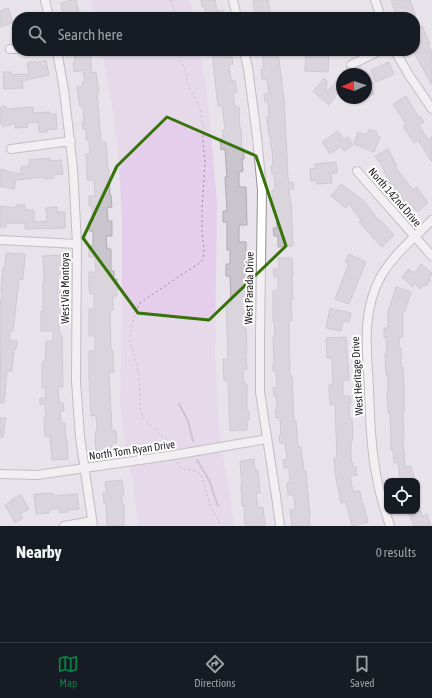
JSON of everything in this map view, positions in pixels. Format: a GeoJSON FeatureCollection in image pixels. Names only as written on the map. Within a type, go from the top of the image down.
{"type":"FeatureCollection","features":[{"type":"Feature","properties":{"kind":"street"},"geometry":{"type":"LineString","coordinates":[[45,0],[48,12]]}},
{"type":"Feature","properties":{"kind":"street"},"geometry":{"type":"LineString","coordinates":[[233,0],[236,12]]}},
{"type":"Feature","properties":{"kind":"street"},"geometry":{"type":"LineString","coordinates":[[375,0],[379,12]]}},
{"type":"Feature","properties":{"kind":"street","name":"West Via Montoya"},"geometry":{"type":"LineString","coordinates":[[59,56],[71,141],[73,168],[77,244],[76,380],[80,437],[93,523]]}},
{"type":"Feature","properties":{"kind":"street","name":"West Parada Drive"},"geometry":{"type":"LineString","coordinates":[[245,56],[257,137],[262,190],[260,392],[280,526]]}},
{"type":"Feature","properties":{"kind":"street"},"geometry":{"type":"LineString","coordinates":[[351,65],[369,56]]}},
{"type":"Feature","properties":{"kind":"street"},"geometry":{"type":"LineString","coordinates":[[398,56],[432,109]]}},
{"type":"Feature","properties":{"kind":"street"},"geometry":{"type":"LineString","coordinates":[[11,148],[71,141]]}},
{"type":"Feature","properties":{"kind":"street","name":"North 142nd Drive"},"geometry":{"type":"LineString","coordinates":[[357,170],[432,256]]}},
{"type":"Feature","properties":{"kind":"street","name":"West Heritage Drive"},"geometry":{"type":"LineString","coordinates":[[390,526],[377,481],[373,458],[366,342],[367,323],[372,298],[381,276],[391,261],[432,220]]}},
{"type":"Feature","properties":{"kind":"street"},"geometry":{"type":"LineString","coordinates":[[0,240],[77,244]]}},
{"type":"Feature","properties":{"kind":"street","name":"North Tom Ryan Drive"},"geometry":{"type":"LineString","coordinates":[[0,474],[37,475],[174,455],[267,439]]}},
{"type":"Feature","properties":{"kind":"street"},"geometry":{"type":"LineString","coordinates":[[64,526],[93,523]]}},
{"type":"Feature","properties":{"kind":"path"},"geometry":{"type":"LineString","coordinates":[[171,0],[174,12]]}},
{"type":"Feature","properties":{"kind":"path"},"geometry":{"type":"LineString","coordinates":[[179,56],[186,72],[187,83],[200,109],[203,124],[205,162],[202,209],[203,259],[200,263],[140,303],[135,313],[129,339],[138,371],[140,407],[143,418],[167,440],[172,447],[177,462],[182,469],[198,471],[201,474],[212,508],[220,526]]}},
{"type":"Feature","properties":{"kind":"highlighted area"},"geometry":{"type":"Polygon","coordinates":[[[167,117],[256,156],[286,246],[209,320],[138,313],[83,238],[117,166],[167,117]]]}},
{"type":"Feature","properties":{"kind":"shaded area"},"geometry":{"type":"Polygon","coordinates":[[[91,0],[190,0],[192,12],[94,12],[91,0]]]}},
{"type":"Feature","properties":{"kind":"shaded area"},"geometry":{"type":"Polygon","coordinates":[[[103,56],[201,56],[207,93],[217,203],[215,356],[220,440],[234,526],[138,526],[133,483],[126,454],[120,403],[122,217],[114,116],[103,56]]]}},
{"type":"Feature","properties":{"kind":"building"},"geometry":{"type":"Polygon","coordinates":[[[76,0],[79,12],[62,12],[61,3],[76,0]]]}},
{"type":"Feature","properties":{"kind":"building"},"geometry":{"type":"Polygon","coordinates":[[[201,0],[215,0],[217,11],[223,10],[223,12],[206,12],[205,7],[202,7],[201,0]]]}},
{"type":"Feature","properties":{"kind":"building"},"geometry":{"type":"Polygon","coordinates":[[[253,0],[268,0],[270,12],[254,12],[253,0]]]}},
{"type":"Feature","properties":{"kind":"building"},"geometry":{"type":"Polygon","coordinates":[[[391,0],[410,0],[414,12],[395,12],[391,0]]]}},
{"type":"Feature","properties":{"kind":"building"},"geometry":{"type":"Polygon","coordinates":[[[8,8],[12,23],[0,27],[0,11],[8,8]]]}},
{"type":"Feature","properties":{"kind":"building"},"geometry":{"type":"Polygon","coordinates":[[[422,26],[430,44],[428,45],[432,52],[432,85],[416,56],[420,56],[420,27],[422,26]]]}},
{"type":"Feature","properties":{"kind":"building"},"geometry":{"type":"Polygon","coordinates":[[[74,56],[90,56],[92,73],[96,72],[99,93],[97,93],[101,142],[106,142],[109,169],[112,207],[107,208],[108,221],[112,221],[112,236],[106,236],[107,249],[111,249],[111,271],[114,271],[114,280],[117,279],[117,296],[113,296],[113,310],[110,311],[111,350],[113,350],[114,372],[109,372],[112,431],[116,431],[117,443],[112,443],[112,451],[96,452],[96,415],[91,416],[89,351],[95,351],[95,336],[89,336],[89,309],[94,309],[94,294],[90,294],[89,272],[96,272],[95,257],[89,257],[89,246],[93,246],[93,231],[89,231],[89,221],[93,221],[92,206],[89,206],[89,196],[95,196],[94,180],[87,180],[86,154],[90,154],[89,140],[86,140],[86,129],[83,129],[83,106],[80,107],[77,87],[83,86],[82,82],[85,82],[83,70],[74,72],[73,63],[75,63],[74,56]]]}},
{"type":"Feature","properties":{"kind":"building"},"geometry":{"type":"Polygon","coordinates":[[[213,56],[232,57],[233,64],[229,65],[231,81],[235,81],[237,92],[233,93],[235,107],[239,107],[242,151],[244,151],[244,159],[242,159],[243,171],[239,172],[239,187],[246,187],[247,225],[239,225],[239,242],[246,242],[247,313],[243,313],[244,328],[246,328],[247,369],[243,370],[244,384],[247,384],[247,411],[249,411],[247,430],[230,431],[228,381],[224,381],[223,359],[228,359],[226,304],[231,304],[230,276],[226,276],[226,264],[230,264],[230,250],[227,250],[227,222],[223,222],[223,211],[227,211],[225,177],[227,177],[225,149],[221,150],[220,138],[223,137],[223,130],[225,130],[222,105],[218,106],[213,56]]]}},
{"type":"Feature","properties":{"kind":"building"},"geometry":{"type":"Polygon","coordinates":[[[263,56],[279,56],[284,100],[288,177],[289,183],[293,182],[294,189],[289,189],[293,246],[278,247],[278,236],[274,236],[273,228],[277,228],[276,211],[273,211],[272,190],[275,190],[274,174],[272,174],[271,166],[273,166],[272,148],[269,137],[267,117],[269,116],[268,102],[265,102],[264,94],[269,94],[267,79],[262,79],[261,69],[264,69],[263,56]]]}},
{"type":"Feature","properties":{"kind":"building"},"geometry":{"type":"Polygon","coordinates":[[[306,56],[329,56],[328,72],[305,71],[306,56]]]}},
{"type":"Feature","properties":{"kind":"building"},"geometry":{"type":"Polygon","coordinates":[[[46,60],[49,75],[22,81],[23,88],[4,89],[3,72],[11,72],[11,75],[29,74],[27,63],[35,61],[35,63],[46,60]]]}},
{"type":"Feature","properties":{"kind":"building"},"geometry":{"type":"Polygon","coordinates":[[[389,62],[394,74],[376,82],[372,70],[389,62]]]}},
{"type":"Feature","properties":{"kind":"building"},"geometry":{"type":"Polygon","coordinates":[[[324,78],[327,81],[326,93],[336,81],[336,96],[329,105],[313,92],[324,78]]]}},
{"type":"Feature","properties":{"kind":"building"},"geometry":{"type":"Polygon","coordinates":[[[406,96],[418,116],[420,116],[424,122],[419,125],[428,140],[432,137],[432,162],[418,140],[414,143],[403,126],[406,124],[393,104],[406,96]]]}},
{"type":"Feature","properties":{"kind":"building"},"geometry":{"type":"Polygon","coordinates":[[[5,106],[6,109],[33,107],[33,113],[50,112],[50,114],[56,114],[57,129],[46,130],[47,132],[39,132],[38,122],[27,123],[28,127],[15,128],[15,123],[3,127],[2,123],[0,124],[0,108],[5,106]]]}},
{"type":"Feature","properties":{"kind":"building"},"geometry":{"type":"Polygon","coordinates":[[[369,129],[377,132],[376,135],[380,137],[374,152],[354,144],[358,132],[367,135],[369,129]]]}},
{"type":"Feature","properties":{"kind":"building"},"geometry":{"type":"Polygon","coordinates":[[[338,131],[344,140],[348,137],[353,145],[344,151],[341,146],[330,154],[322,142],[338,131]]]}},
{"type":"Feature","properties":{"kind":"building"},"geometry":{"type":"Polygon","coordinates":[[[388,149],[397,166],[395,167],[413,190],[417,187],[428,203],[417,212],[410,203],[405,207],[391,186],[389,188],[384,182],[388,179],[379,160],[378,161],[375,156],[388,149]]]}},
{"type":"Feature","properties":{"kind":"building"},"geometry":{"type":"Polygon","coordinates":[[[50,158],[50,161],[61,160],[63,174],[53,175],[54,178],[44,179],[43,177],[16,180],[14,189],[0,186],[0,169],[21,174],[21,167],[30,166],[29,160],[50,158]]]}},
{"type":"Feature","properties":{"kind":"building"},"geometry":{"type":"Polygon","coordinates":[[[336,162],[337,173],[331,173],[332,183],[317,184],[317,181],[311,181],[310,169],[315,168],[315,164],[336,162]]]}},
{"type":"Feature","properties":{"kind":"building"},"geometry":{"type":"Polygon","coordinates":[[[341,184],[364,201],[379,221],[380,220],[394,235],[382,247],[359,222],[361,220],[349,204],[346,208],[331,196],[341,184]]]}},
{"type":"Feature","properties":{"kind":"building"},"geometry":{"type":"Polygon","coordinates":[[[16,205],[25,205],[25,210],[34,210],[34,222],[47,221],[46,208],[57,207],[57,212],[65,212],[65,228],[25,229],[25,223],[6,223],[6,227],[0,227],[0,206],[16,208],[16,205]]]}},
{"type":"Feature","properties":{"kind":"building"},"geometry":{"type":"Polygon","coordinates":[[[6,253],[25,254],[23,280],[19,279],[13,331],[10,331],[10,341],[17,341],[16,349],[14,349],[12,371],[7,371],[4,403],[0,403],[0,308],[3,267],[5,267],[6,253]]]}},
{"type":"Feature","properties":{"kind":"building"},"geometry":{"type":"Polygon","coordinates":[[[349,254],[366,262],[349,304],[335,299],[349,263],[345,262],[349,254]]]}},
{"type":"Feature","properties":{"kind":"building"},"geometry":{"type":"Polygon","coordinates":[[[62,255],[64,274],[58,274],[58,293],[62,293],[63,321],[59,321],[60,336],[62,336],[63,387],[58,387],[59,403],[63,403],[64,411],[60,411],[61,423],[65,423],[68,459],[52,460],[50,436],[45,437],[45,404],[40,405],[40,398],[46,398],[45,387],[42,388],[42,362],[45,362],[46,341],[53,341],[53,331],[41,331],[41,311],[43,311],[44,282],[43,256],[62,255]]]}},
{"type":"Feature","properties":{"kind":"building"},"geometry":{"type":"Polygon","coordinates":[[[278,258],[292,258],[292,321],[289,321],[290,376],[292,376],[294,422],[296,421],[298,447],[301,447],[304,471],[306,471],[310,526],[292,526],[290,510],[295,510],[294,495],[288,495],[287,483],[290,483],[289,468],[284,468],[283,460],[287,459],[285,443],[280,443],[280,418],[276,418],[275,410],[277,410],[276,396],[274,396],[273,388],[277,387],[276,371],[273,371],[273,337],[275,337],[273,321],[273,291],[278,291],[278,277],[274,277],[273,269],[279,268],[278,258]]]}},
{"type":"Feature","properties":{"kind":"building"},"geometry":{"type":"Polygon","coordinates":[[[421,264],[432,274],[429,278],[431,280],[426,286],[423,285],[420,289],[414,283],[413,287],[402,277],[409,269],[414,273],[421,264]]]}},
{"type":"Feature","properties":{"kind":"building"},"geometry":{"type":"Polygon","coordinates":[[[396,287],[411,292],[405,311],[403,311],[403,337],[399,337],[399,348],[401,348],[401,367],[403,367],[403,438],[405,467],[411,466],[414,478],[400,478],[398,462],[394,463],[393,449],[391,450],[390,444],[390,413],[388,413],[387,393],[388,375],[386,375],[385,354],[387,354],[386,337],[384,337],[384,328],[388,328],[388,312],[396,287]]]}},
{"type":"Feature","properties":{"kind":"building"},"geometry":{"type":"Polygon","coordinates":[[[330,308],[351,313],[349,322],[343,321],[341,331],[326,328],[330,308]]]}},
{"type":"Feature","properties":{"kind":"building"},"geometry":{"type":"Polygon","coordinates":[[[346,337],[349,380],[343,380],[343,396],[350,396],[350,419],[352,419],[353,440],[351,440],[351,458],[353,467],[356,467],[357,475],[350,476],[353,492],[360,491],[368,522],[352,526],[346,502],[341,503],[336,478],[334,458],[337,458],[335,405],[330,405],[329,385],[333,385],[332,358],[327,358],[326,338],[346,337]]]}},
{"type":"Feature","properties":{"kind":"building"},"geometry":{"type":"Polygon","coordinates":[[[0,418],[6,418],[3,437],[0,437],[0,418]]]}},
{"type":"Feature","properties":{"kind":"building"},"geometry":{"type":"Polygon","coordinates":[[[254,459],[255,470],[258,470],[260,493],[256,493],[258,508],[263,507],[265,526],[245,526],[244,506],[242,506],[240,461],[254,459]]]}},
{"type":"Feature","properties":{"kind":"building"},"geometry":{"type":"Polygon","coordinates":[[[122,480],[124,495],[121,495],[124,505],[124,525],[107,526],[106,503],[104,503],[103,493],[107,493],[105,482],[122,480]]]}},
{"type":"Feature","properties":{"kind":"building"},"geometry":{"type":"Polygon","coordinates":[[[53,493],[54,496],[77,494],[79,509],[68,510],[68,512],[60,513],[60,508],[49,510],[49,513],[36,514],[34,494],[53,493]]]}},
{"type":"Feature","properties":{"kind":"building"},"geometry":{"type":"Polygon","coordinates":[[[21,495],[29,509],[20,514],[23,518],[15,523],[5,505],[21,495]]]}},
{"type":"Feature","properties":{"kind":"building"},"geometry":{"type":"Polygon","coordinates":[[[421,511],[422,516],[427,514],[431,526],[414,526],[409,514],[420,514],[421,511]]]}},
{"type":"Feature","properties":{"kind":"waterway"},"geometry":{"type":"LineString","coordinates":[[179,404],[188,421],[193,441]]}},
{"type":"Feature","properties":{"kind":"waterway"},"geometry":{"type":"LineString","coordinates":[[197,460],[209,480],[218,506]]}}]}
